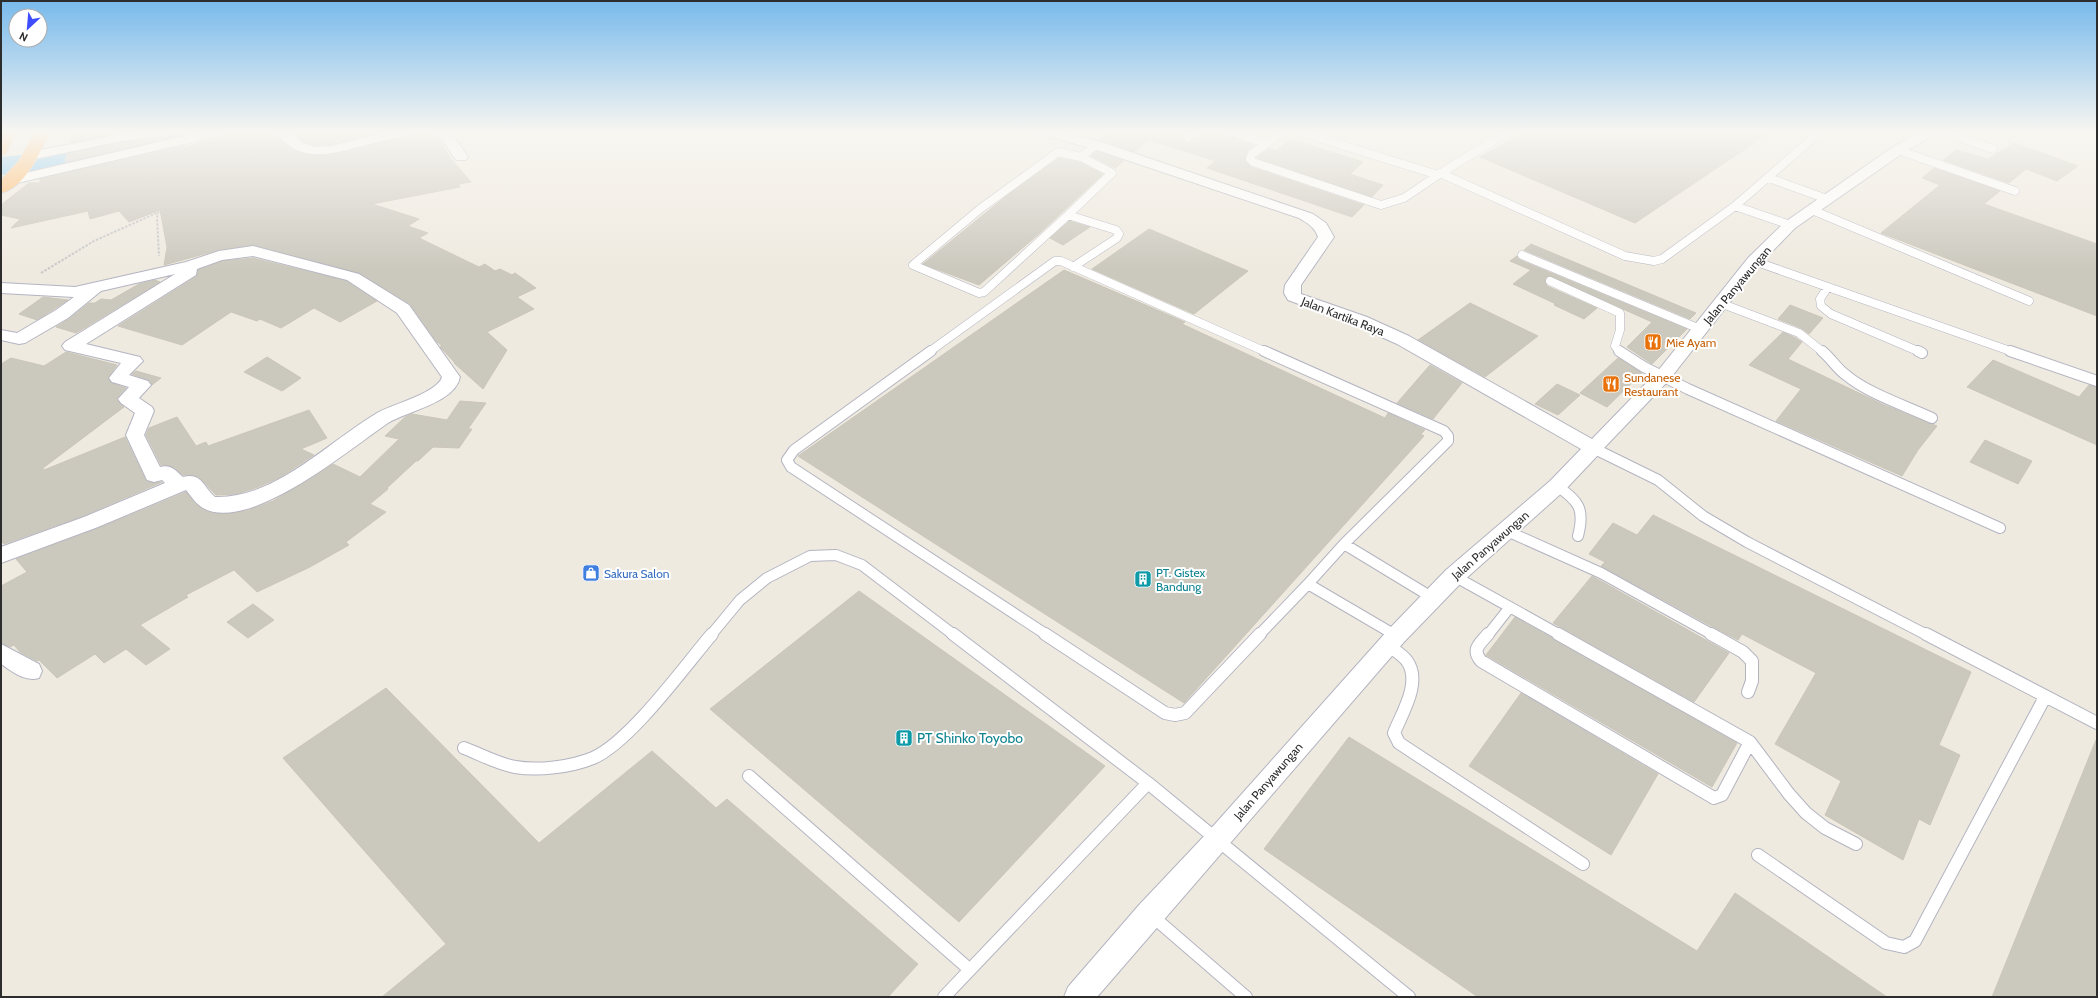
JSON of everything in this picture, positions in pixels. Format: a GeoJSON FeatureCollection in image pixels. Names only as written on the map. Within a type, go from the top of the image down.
{"type":"FeatureCollection","features":[{"type":"Feature","properties":{"kind":"street"},"geometry":{"type":"LineString","coordinates":[[10,182],[29,178]]}},
{"type":"Feature","properties":{"kind":"street","name":"Jalan Kartika Raya"},"geometry":{"type":"LineString","coordinates":[[1193,178],[1304,215],[1316,221],[1324,228],[1326,237],[1294,285],[1292,293],[1294,297],[1403,340],[1595,449]]}},
{"type":"Feature","properties":{"kind":"street","name":"Jalan Panyawungan"},"geometry":{"type":"LineString","coordinates":[[1078,997],[1149,914],[1216,841],[1392,641],[1454,576],[1557,486],[1595,449],[1663,376],[1754,261],[1790,225],[1858,178]]}},
{"type":"Feature","properties":{"kind":"street"},"geometry":{"type":"LineString","coordinates":[[1,555],[41,538],[91,522],[179,485],[190,482],[210,503],[228,506],[243,503],[307,472],[383,417],[408,408],[433,395],[450,382],[451,377],[425,338],[403,309],[353,277],[253,251],[218,256],[191,266],[160,272],[94,289],[51,292],[8,289]]}},
{"type":"Feature","properties":{"kind":"street"},"geometry":{"type":"LineString","coordinates":[[179,485],[166,472],[154,475],[135,435],[145,411],[127,399],[142,384],[118,378],[134,361],[71,346],[190,272],[191,266]]}},
{"type":"Feature","properties":{"kind":"street"},"geometry":{"type":"LineString","coordinates":[[1,335],[19,339],[62,314],[94,289]]}},
{"type":"Feature","properties":{"kind":"street"},"geometry":{"type":"LineString","coordinates":[[1,653],[31,672]]}},
{"type":"Feature","properties":{"kind":"lane"},"geometry":{"type":"LineString","coordinates":[[1023,178],[980,209],[913,265],[979,293],[984,292],[1041,242],[1107,178]]}},
{"type":"Feature","properties":{"kind":"lane"},"geometry":{"type":"LineString","coordinates":[[1299,178],[1381,205],[1394,204],[1407,198],[1434,178]]}},
{"type":"Feature","properties":{"kind":"lane"},"geometry":{"type":"LineString","coordinates":[[1447,178],[1625,256],[1640,260],[1654,261],[1662,259],[1735,206],[1769,178],[1819,204],[2029,301]]}},
{"type":"Feature","properties":{"kind":"lane"},"geometry":{"type":"LineString","coordinates":[[1976,178],[2014,191]]}},
{"type":"Feature","properties":{"kind":"lane"},"geometry":{"type":"LineString","coordinates":[[1735,206],[1790,225]]}},
{"type":"Feature","properties":{"kind":"lane"},"geometry":{"type":"LineString","coordinates":[[1068,215],[1116,230],[1119,234],[1117,238],[1073,267]]}},
{"type":"Feature","properties":{"kind":"lane"},"geometry":{"type":"LineString","coordinates":[[1522,255],[1700,329]]}},
{"type":"Feature","properties":{"kind":"lane"},"geometry":{"type":"LineString","coordinates":[[1056,261],[1061,261],[1444,431],[1448,436],[1448,441],[1344,544],[1185,713],[1176,715],[1165,713],[791,467],[787,460],[794,450],[1056,261]]}},
{"type":"Feature","properties":{"kind":"lane"},"geometry":{"type":"LineString","coordinates":[[1754,261],[1827,288],[2097,381]]}},
{"type":"Feature","properties":{"kind":"lane"},"geometry":{"type":"LineString","coordinates":[[1550,281],[1614,309],[1620,314],[1620,330],[1615,346],[1617,350],[1663,376],[1688,389],[2000,528]]}},
{"type":"Feature","properties":{"kind":"lane"},"geometry":{"type":"LineString","coordinates":[[1827,288],[1820,299],[1821,306],[1831,314],[1922,352]]}},
{"type":"Feature","properties":{"kind":"lane"},"geometry":{"type":"LineString","coordinates":[[1720,303],[1799,333],[1831,358],[1845,375],[1861,385],[1932,418]]}},
{"type":"Feature","properties":{"kind":"lane"},"geometry":{"type":"LineString","coordinates":[[1595,449],[1658,480],[1704,516],[1747,542],[2097,723]]}},
{"type":"Feature","properties":{"kind":"lane"},"geometry":{"type":"LineString","coordinates":[[1557,486],[1577,500],[1581,510],[1583,523],[1578,536]]}},
{"type":"Feature","properties":{"kind":"lane"},"geometry":{"type":"LineString","coordinates":[[1507,531],[1601,573],[1744,652],[1752,661],[1752,681],[1748,692]]}},
{"type":"Feature","properties":{"kind":"lane"},"geometry":{"type":"LineString","coordinates":[[1344,544],[1433,598]]}},
{"type":"Feature","properties":{"kind":"lane"},"geometry":{"type":"LineString","coordinates":[[464,748],[515,767],[556,768],[593,758],[619,741],[657,700],[740,600],[767,578],[810,556],[836,555],[862,565],[1148,783],[1216,841],[1279,889],[1409,997]]}},
{"type":"Feature","properties":{"kind":"lane"},"geometry":{"type":"LineString","coordinates":[[1454,576],[1750,742],[1764,758],[1777,779],[1816,822],[1856,844]]}},
{"type":"Feature","properties":{"kind":"lane"},"geometry":{"type":"LineString","coordinates":[[1308,584],[1392,641],[1407,661],[1413,673],[1409,696],[1394,733],[1399,743],[1582,864]]}},
{"type":"Feature","properties":{"kind":"lane"},"geometry":{"type":"LineString","coordinates":[[1510,607],[1476,650],[1476,655],[1705,794],[1714,798],[1722,795],[1750,742]]}},
{"type":"Feature","properties":{"kind":"lane"},"geometry":{"type":"LineString","coordinates":[[1758,855],[1886,943],[1904,947],[1915,942],[2045,697]]}},
{"type":"Feature","properties":{"kind":"lane"},"geometry":{"type":"LineString","coordinates":[[749,776],[969,969]]}},
{"type":"Feature","properties":{"kind":"lane"},"geometry":{"type":"LineString","coordinates":[[944,997],[969,969],[1148,783]]}},
{"type":"Feature","properties":{"kind":"lane"},"geometry":{"type":"LineString","coordinates":[[1149,914],[1246,997]]}},
{"type":"Feature","properties":{"kind":"path"},"geometry":{"type":"LineString","coordinates":[[148,178],[161,200],[160,212],[157,218],[160,272]]}},
{"type":"Feature","properties":{"kind":"path"},"geometry":{"type":"LineString","coordinates":[[8,289],[94,241],[160,212]]}},
{"type":"Feature","properties":{"kind":"building"},"geometry":{"type":"Polygon","coordinates":[[[46,178],[467,178],[471,182],[459,184],[460,187],[372,204],[419,219],[408,226],[428,233],[419,238],[479,267],[485,264],[495,271],[500,269],[512,275],[515,273],[536,288],[517,297],[534,309],[487,332],[507,350],[483,389],[454,363],[440,347],[442,346],[436,341],[410,304],[359,273],[253,245],[219,250],[164,265],[167,247],[160,210],[129,222],[119,211],[90,219],[88,211],[11,228],[20,219],[1,215],[1,205],[29,183],[40,183],[40,179],[46,178]]]}},
{"type":"Feature","properties":{"kind":"building"},"geometry":{"type":"Polygon","coordinates":[[[1032,178],[1099,178],[1040,233],[979,285],[923,264],[1010,193],[1032,178]]]}},
{"type":"Feature","properties":{"kind":"building"},"geometry":{"type":"Polygon","coordinates":[[[1235,178],[1282,178],[1364,205],[1352,217],[1235,178]]]}},
{"type":"Feature","properties":{"kind":"building"},"geometry":{"type":"Polygon","coordinates":[[[1314,178],[1361,178],[1383,185],[1372,197],[1314,178]]]}},
{"type":"Feature","properties":{"kind":"building"},"geometry":{"type":"Polygon","coordinates":[[[1528,178],[1703,178],[1635,223],[1528,178]]]}},
{"type":"Feature","properties":{"kind":"building"},"geometry":{"type":"Polygon","coordinates":[[[1922,178],[1961,178],[2000,191],[1984,204],[2097,244],[2097,316],[1881,233],[1940,185],[1922,178]]]}},
{"type":"Feature","properties":{"kind":"building"},"geometry":{"type":"Polygon","coordinates":[[[1993,178],[2016,178],[2009,183],[1993,178]]]}},
{"type":"Feature","properties":{"kind":"building"},"geometry":{"type":"Polygon","coordinates":[[[2048,178],[2062,178],[2057,181],[2048,178]]]}},
{"type":"Feature","properties":{"kind":"building"},"geometry":{"type":"Polygon","coordinates":[[[1069,221],[1090,227],[1063,245],[1050,238],[1069,221]]]}},
{"type":"Feature","properties":{"kind":"building"},"geometry":{"type":"Polygon","coordinates":[[[1149,229],[1248,271],[1194,314],[1092,269],[1149,229]]]}},
{"type":"Feature","properties":{"kind":"building"},"geometry":{"type":"Polygon","coordinates":[[[1531,244],[1696,313],[1690,319],[1524,250],[1531,244]]]}},
{"type":"Feature","properties":{"kind":"building"},"geometry":{"type":"Polygon","coordinates":[[[1517,256],[1520,260],[1687,329],[1652,364],[1627,347],[1652,322],[1549,276],[1545,279],[1547,286],[1597,308],[1584,319],[1554,305],[1556,304],[1513,284],[1531,270],[1510,261],[1517,256]]]}},
{"type":"Feature","properties":{"kind":"building"},"geometry":{"type":"Polygon","coordinates":[[[253,258],[346,281],[377,301],[340,322],[314,308],[281,328],[260,319],[257,321],[231,312],[182,345],[118,326],[197,276],[198,270],[222,261],[253,258]]]}},
{"type":"Feature","properties":{"kind":"building","name":"PT. Gistex Bandung"},"geometry":{"type":"Polygon","coordinates":[[[1064,270],[1185,322],[1182,324],[1385,418],[1388,413],[1425,430],[1421,434],[1424,436],[1184,703],[798,456],[1064,270]]]}},
{"type":"Feature","properties":{"kind":"building"},"geometry":{"type":"Polygon","coordinates":[[[155,280],[160,282],[76,333],[56,327],[89,303],[95,303],[101,299],[111,300],[139,284],[155,280]]]}},
{"type":"Feature","properties":{"kind":"building"},"geometry":{"type":"Polygon","coordinates":[[[43,297],[68,300],[37,320],[19,314],[43,297]]]}},
{"type":"Feature","properties":{"kind":"building"},"geometry":{"type":"Polygon","coordinates":[[[1470,303],[1538,336],[1485,377],[1418,340],[1470,303]]]}},
{"type":"Feature","properties":{"kind":"building"},"geometry":{"type":"Polygon","coordinates":[[[1790,305],[1823,318],[1809,334],[1801,328],[1778,319],[1790,305]]]}},
{"type":"Feature","properties":{"kind":"building"},"geometry":{"type":"Polygon","coordinates":[[[1783,332],[1802,342],[1788,359],[1884,405],[1937,426],[1918,450],[1902,476],[1776,421],[1801,389],[1749,365],[1783,332]]]}},
{"type":"Feature","properties":{"kind":"building"},"geometry":{"type":"Polygon","coordinates":[[[66,352],[117,365],[108,378],[112,383],[126,388],[116,399],[124,407],[43,468],[44,470],[125,437],[146,481],[154,483],[162,482],[83,516],[4,544],[1,541],[1,364],[11,358],[44,366],[66,352]]]}},
{"type":"Feature","properties":{"kind":"building"},"geometry":{"type":"Polygon","coordinates":[[[267,357],[301,378],[282,391],[244,372],[267,357]]]}},
{"type":"Feature","properties":{"kind":"building","name":"Sundanese Restaurant"},"geometry":{"type":"Polygon","coordinates":[[[1618,358],[1642,373],[1607,407],[1580,393],[1618,358]]]}},
{"type":"Feature","properties":{"kind":"building"},"geometry":{"type":"Polygon","coordinates":[[[1993,360],[2079,397],[2089,385],[2097,387],[2097,445],[1967,387],[1993,360]]]}},
{"type":"Feature","properties":{"kind":"building"},"geometry":{"type":"Polygon","coordinates":[[[1430,365],[1462,383],[1433,419],[1397,403],[1430,365]]]}},
{"type":"Feature","properties":{"kind":"building"},"geometry":{"type":"Polygon","coordinates":[[[136,371],[161,378],[152,385],[148,380],[132,374],[136,371]]]}},
{"type":"Feature","properties":{"kind":"building"},"geometry":{"type":"Polygon","coordinates":[[[1557,384],[1580,395],[1558,415],[1535,404],[1557,384]]]}},
{"type":"Feature","properties":{"kind":"building"},"geometry":{"type":"Polygon","coordinates":[[[460,401],[486,403],[468,429],[472,429],[459,448],[433,447],[418,461],[416,461],[387,488],[388,489],[370,504],[386,512],[346,542],[349,545],[310,567],[257,592],[234,570],[186,595],[188,597],[140,625],[170,649],[146,665],[126,649],[104,663],[95,654],[57,678],[39,660],[37,661],[20,652],[14,645],[10,647],[1,643],[1,586],[27,572],[16,559],[99,528],[186,492],[202,509],[223,514],[246,511],[273,501],[333,464],[360,477],[399,439],[385,436],[405,417],[412,414],[447,420],[460,401]]]}},
{"type":"Feature","properties":{"kind":"building"},"geometry":{"type":"Polygon","coordinates":[[[309,410],[327,438],[301,449],[314,455],[279,478],[237,494],[216,495],[199,477],[183,475],[171,466],[161,465],[146,435],[149,428],[177,417],[196,446],[206,442],[208,446],[309,410]]]}},
{"type":"Feature","properties":{"kind":"building"},"geometry":{"type":"Polygon","coordinates":[[[1985,440],[2032,461],[2018,484],[1970,462],[1985,440]]]}},
{"type":"Feature","properties":{"kind":"building"},"geometry":{"type":"Polygon","coordinates":[[[1653,515],[1971,672],[1939,745],[1960,755],[1930,825],[1919,819],[1903,860],[1825,815],[1841,781],[1775,744],[1816,673],[1742,634],[1738,640],[1711,626],[1601,566],[1605,562],[1589,554],[1613,523],[1637,535],[1653,515]]]}},
{"type":"Feature","properties":{"kind":"building"},"geometry":{"type":"Polygon","coordinates":[[[1592,576],[1729,653],[1694,702],[1553,623],[1592,576]]]}},
{"type":"Feature","properties":{"kind":"building","name":"PT Shinko Toyobo"},"geometry":{"type":"Polygon","coordinates":[[[859,591],[1105,766],[959,922],[710,709],[859,591]]]}},
{"type":"Feature","properties":{"kind":"building"},"geometry":{"type":"Polygon","coordinates":[[[253,604],[274,620],[248,638],[227,622],[253,604]]]}},
{"type":"Feature","properties":{"kind":"building"},"geometry":{"type":"Polygon","coordinates":[[[1515,617],[1737,743],[1712,787],[1486,655],[1515,617]]]}},
{"type":"Feature","properties":{"kind":"building"},"geometry":{"type":"Polygon","coordinates":[[[386,688],[539,843],[652,751],[716,808],[727,799],[918,964],[888,997],[382,997],[446,944],[283,758],[386,688]]]}},
{"type":"Feature","properties":{"kind":"building"},"geometry":{"type":"Polygon","coordinates":[[[1521,693],[1658,774],[1611,855],[1469,766],[1521,693]]]}},
{"type":"Feature","properties":{"kind":"building"},"geometry":{"type":"Polygon","coordinates":[[[1349,737],[1697,951],[1735,893],[1887,997],[1478,997],[1264,849],[1349,737]]]}},
{"type":"Feature","properties":{"kind":"building"},"geometry":{"type":"Polygon","coordinates":[[[2096,740],[2097,997],[1992,997],[2096,740]]]}},
{"type":"Feature","properties":{"kind":"place","name":"Mie Ayam"},"geometry":{"type":"Point","coordinates":[1653,342]}},
{"type":"Feature","properties":{"kind":"place","name":"Sundanese Restaurant"},"geometry":{"type":"Point","coordinates":[1611,384]}},
{"type":"Feature","properties":{"kind":"place","name":"Sakura Salon"},"geometry":{"type":"Point","coordinates":[591,573]}},
{"type":"Feature","properties":{"kind":"place","name":"PT. Gistex Bandung"},"geometry":{"type":"Point","coordinates":[1143,579]}},
{"type":"Feature","properties":{"kind":"place","name":"PT Shinko Toyobo"},"geometry":{"type":"Point","coordinates":[904,738]}}]}
